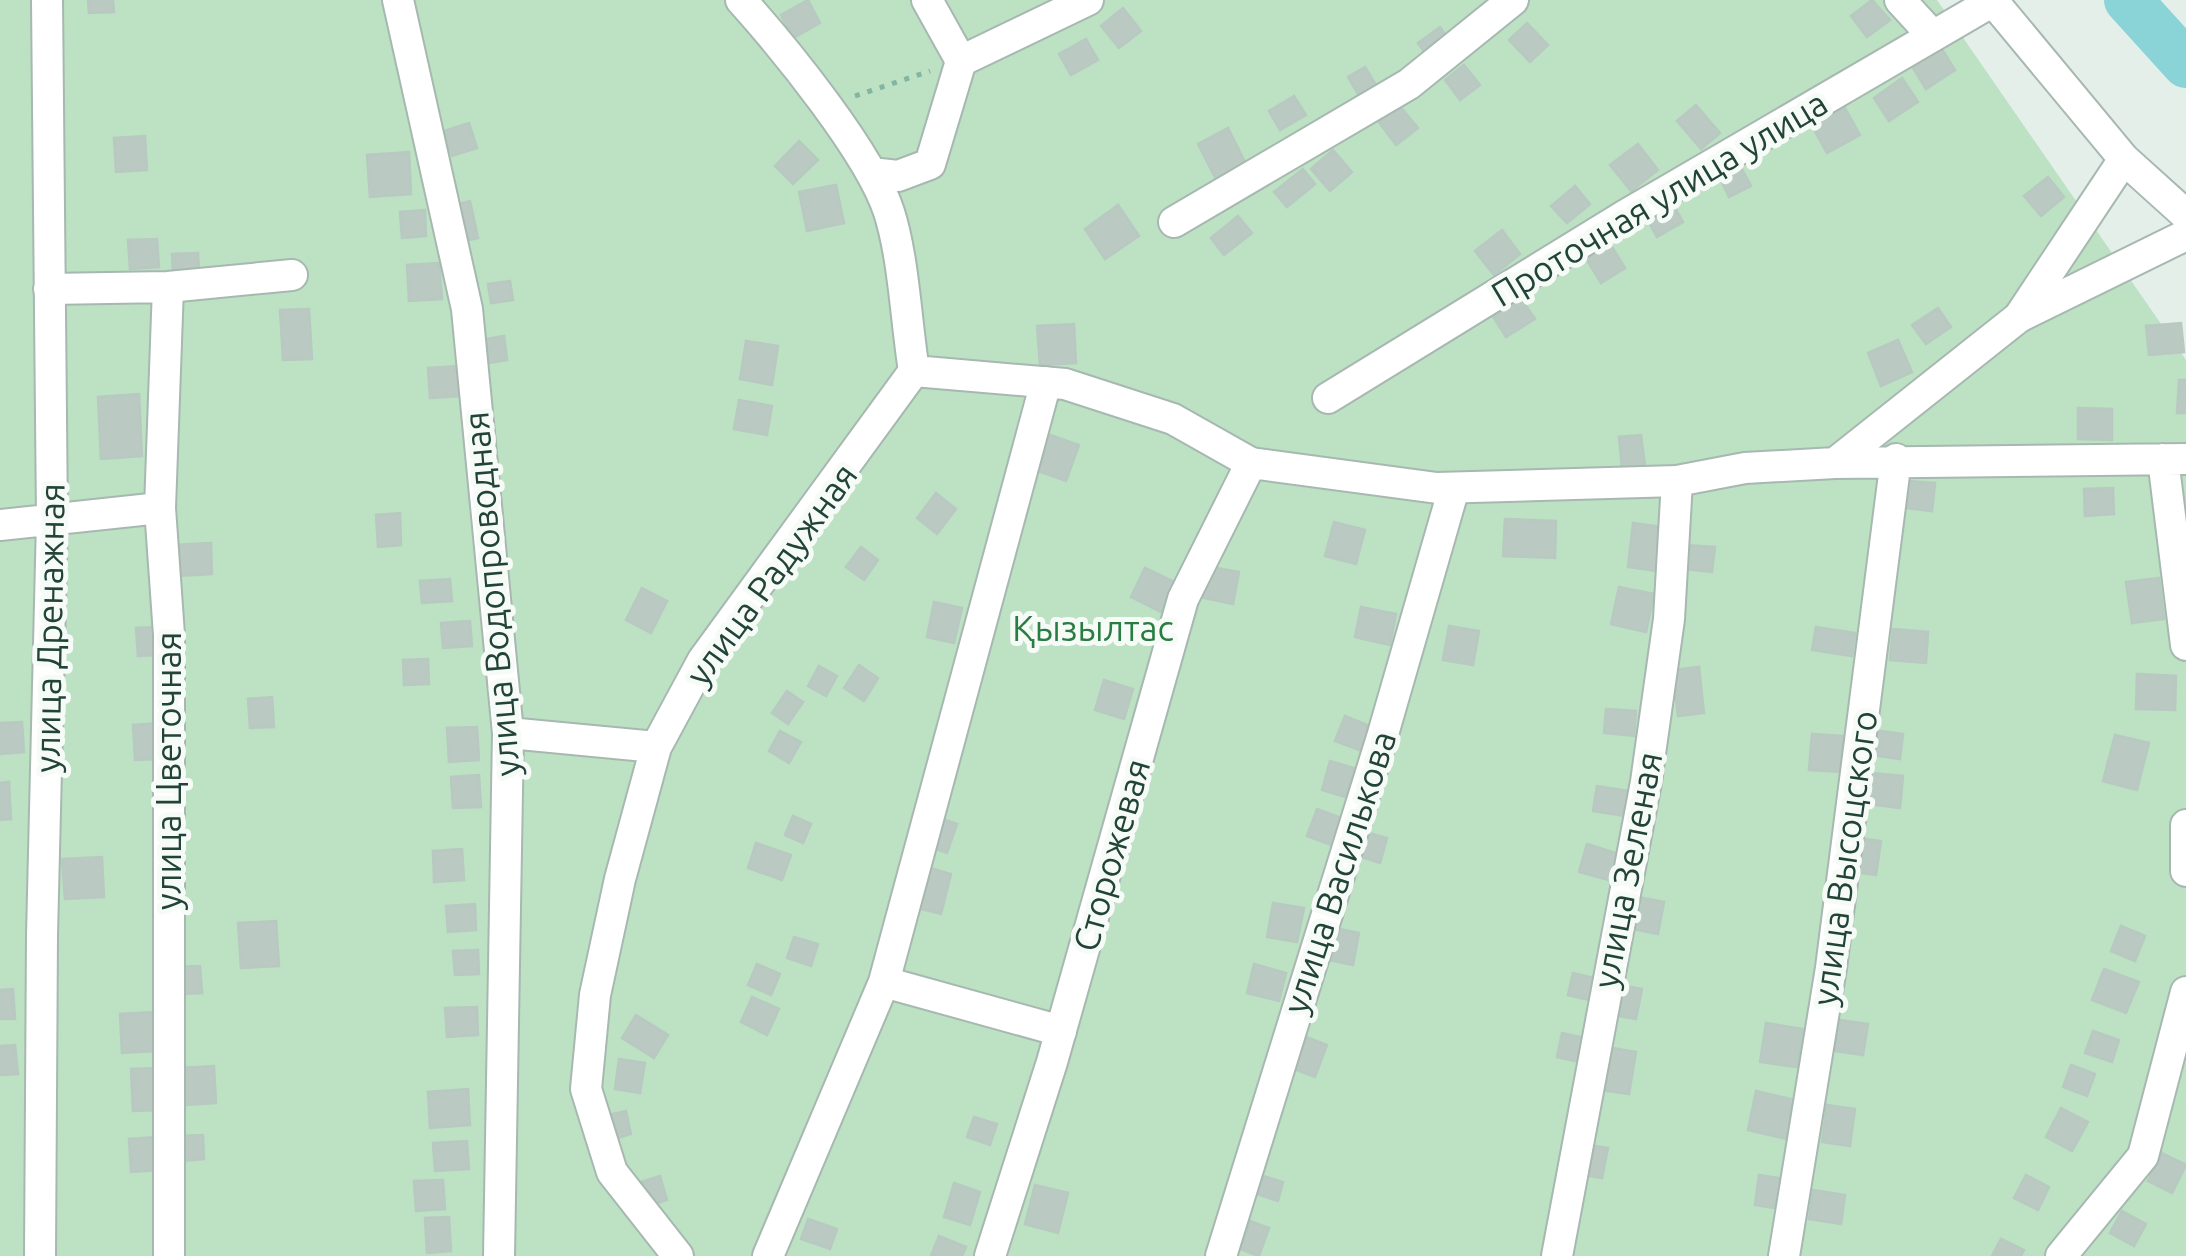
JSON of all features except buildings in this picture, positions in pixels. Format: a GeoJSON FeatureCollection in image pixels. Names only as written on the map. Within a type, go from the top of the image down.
{"type":"FeatureCollection","features":[{"type":"Feature","properties":{"kind":"street","name":"улица Дренажная"},"geometry":{"type":"LineString","coordinates":[[40,1256],[42,935],[52,520],[46,0]]}},
{"type":"Feature","properties":{"kind":"street","name":"улица Водопроводная"},"geometry":{"type":"LineString","coordinates":[[398,0],[467,309],[508,733],[499,1256]]}},
{"type":"Feature","properties":{"kind":"street"},"geometry":{"type":"LineString","coordinates":[[741,0],[782,46],[824,106],[871,174],[890,213],[914,371],[1065,384],[1174,419],[1251,463],[1454,488],[1678,481],[1745,468],[1896,459],[2175,459],[2186,645]]}},
{"type":"Feature","properties":{"kind":"street"},"geometry":{"type":"LineString","coordinates":[[871,174],[898,176],[930,164],[961,61],[927,0]]}},
{"type":"Feature","properties":{"kind":"street"},"geometry":{"type":"LineString","coordinates":[[961,61],[1088,0]]}},
{"type":"Feature","properties":{"kind":"street"},"geometry":{"type":"LineString","coordinates":[[1174,222],[1409,84],[1513,0]]}},
{"type":"Feature","properties":{"kind":"street"},"geometry":{"type":"LineString","coordinates":[[1900,0],[1933,36]]}},
{"type":"Feature","properties":{"kind":"street"},"geometry":{"type":"LineString","coordinates":[[1993,1],[2124,159],[2176,205]]}},
{"type":"Feature","properties":{"kind":"street","name":"Проточная улица улица"},"geometry":{"type":"LineString","coordinates":[[1328,398],[1624,216],[1993,1]]}},
{"type":"Feature","properties":{"kind":"street"},"geometry":{"type":"LineString","coordinates":[[2019,317],[2124,159]]}},
{"type":"Feature","properties":{"kind":"street"},"geometry":{"type":"LineString","coordinates":[[1835,463],[2019,317],[2186,235]]}},
{"type":"Feature","properties":{"kind":"street"},"geometry":{"type":"LineString","coordinates":[[49,289],[168,287],[292,274]]}},
{"type":"Feature","properties":{"kind":"street","name":"улица Цветочная"},"geometry":{"type":"LineString","coordinates":[[168,287],[160,508],[169,635],[168,1256]]}},
{"type":"Feature","properties":{"kind":"street","name":"улица Радужная"},"geometry":{"type":"LineString","coordinates":[[678,1256],[612,1172],[586,1089],[595,995],[620,880],[656,746],[703,660],[914,371]]}},
{"type":"Feature","properties":{"kind":"street"},"geometry":{"type":"LineString","coordinates":[[768,1256],[884,982],[1046,382]]}},
{"type":"Feature","properties":{"kind":"street","name":"улица Высоцского"},"geometry":{"type":"LineString","coordinates":[[1784,1256],[1830,968],[1896,459]]}},
{"type":"Feature","properties":{"kind":"street","name":"Сторожевая"},"geometry":{"type":"LineString","coordinates":[[990,1256],[1061,1030],[1183,599],[1251,463]]}},
{"type":"Feature","properties":{"kind":"street","name":"улица Зеленая"},"geometry":{"type":"LineString","coordinates":[[1557,1256],[1646,782],[1670,619],[1678,481]]}},
{"type":"Feature","properties":{"kind":"street","name":"улица Василькова"},"geometry":{"type":"LineString","coordinates":[[1221,1256],[1384,734],[1454,488]]}},
{"type":"Feature","properties":{"kind":"street"},"geometry":{"type":"LineString","coordinates":[[0,525],[160,508]]}},
{"type":"Feature","properties":{"kind":"street"},"geometry":{"type":"LineString","coordinates":[[508,733],[656,746]]}},
{"type":"Feature","properties":{"kind":"street"},"geometry":{"type":"LineString","coordinates":[[2186,825],[2186,869]]}},
{"type":"Feature","properties":{"kind":"street"},"geometry":{"type":"LineString","coordinates":[[884,982],[1061,1030]]}},
{"type":"Feature","properties":{"kind":"street"},"geometry":{"type":"LineString","coordinates":[[2061,1256],[2143,1156],[2186,992]]}},
{"type":"Feature","properties":{"kind":"path"},"geometry":{"type":"LineString","coordinates":[[824,106],[961,61]]}},
{"type":"Feature","properties":{"kind":"green space","name":"Қызылтас"},"geometry":{"type":"Polygon","coordinates":[[[0,0],[1937,0],[2186,360],[2186,1256],[0,1256],[0,0]]]}},
{"type":"Feature","properties":{"kind":"waterway"},"geometry":{"type":"LineString","coordinates":[[2128,0],[2186,64]]}}]}
